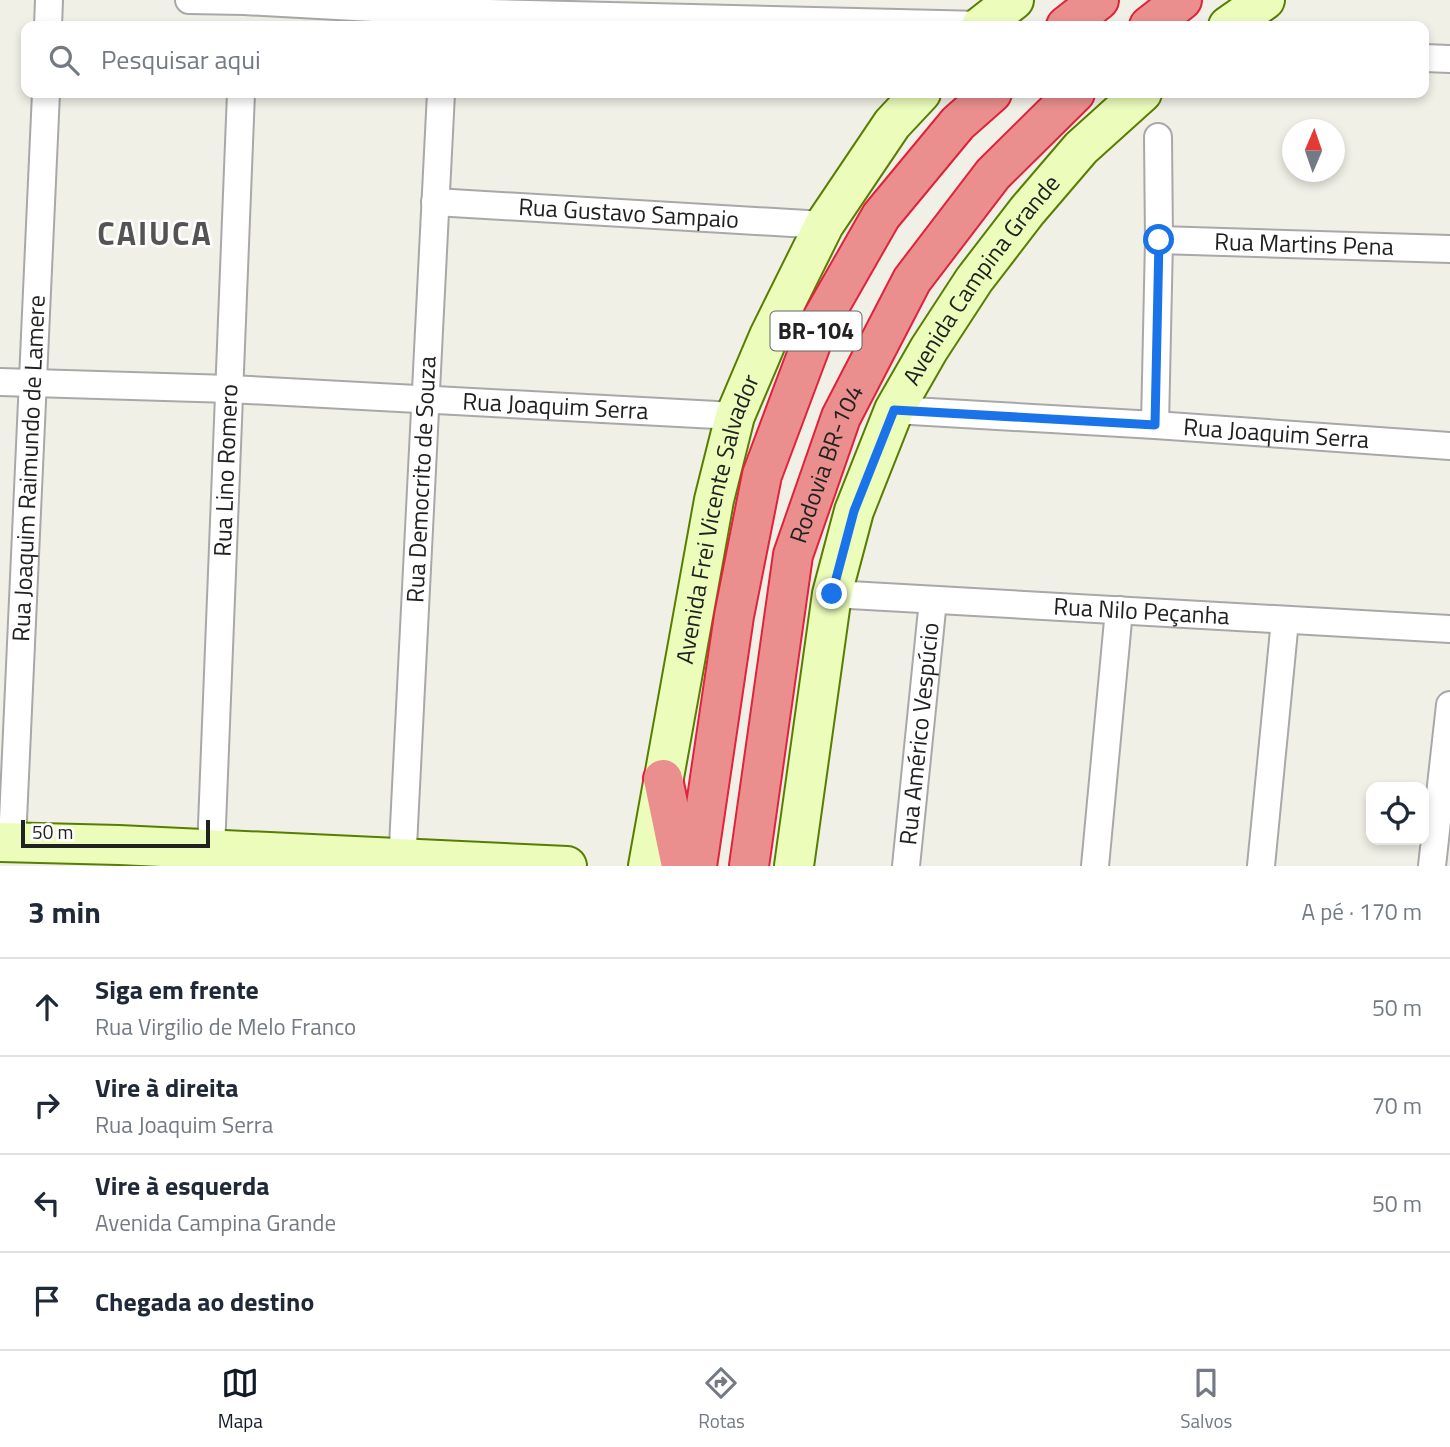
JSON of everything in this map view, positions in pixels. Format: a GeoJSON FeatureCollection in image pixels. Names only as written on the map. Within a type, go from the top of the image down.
{"type":"FeatureCollection","features":[{"type":"Feature","properties":{"kind":"highway"},"geometry":{"type":"LineString","coordinates":[[1072,21],[1099,0]]}},
{"type":"Feature","properties":{"kind":"highway"},"geometry":{"type":"LineString","coordinates":[[1155,21],[1182,0]]}},
{"type":"Feature","properties":{"kind":"highway","name":"Rodovia BR-104"},"geometry":{"type":"LineString","coordinates":[[697,866],[734,616],[762,475],[817,328],[881,216],[958,123],[986,98]]}},
{"type":"Feature","properties":{"kind":"highway","name":"Rodovia BR-104"},"geometry":{"type":"LineString","coordinates":[[749,866],[793,555],[841,417],[912,280],[993,174],[1070,98]]}},
{"type":"Feature","properties":{"kind":"highway"},"geometry":{"type":"LineString","coordinates":[[663,779],[681,866]]}},
{"type":"Feature","properties":{"kind":"main road"},"geometry":{"type":"LineString","coordinates":[[987,21],[1014,0]]}},
{"type":"Feature","properties":{"kind":"main road"},"geometry":{"type":"LineString","coordinates":[[1235,21],[1265,0]]}},
{"type":"Feature","properties":{"kind":"main road","name":"Avenida Frei Vicente Salvador"},"geometry":{"type":"LineString","coordinates":[[648,866],[714,500],[735,416],[769,336],[824,225],[892,124],[915,98]]}},
{"type":"Feature","properties":{"kind":"main road","name":"Avenida Campina Grande"},"geometry":{"type":"LineString","coordinates":[[794,866],[832,594],[854,511],[894,410],[929,349],[974,280],[1027,211],[1081,148],[1136,98]]}},
{"type":"Feature","properties":{"kind":"main road"},"geometry":{"type":"LineString","coordinates":[[6,842],[117,856],[211,850],[402,863],[567,866]]}},
{"type":"Feature","properties":{"kind":"street"},"geometry":{"type":"LineString","coordinates":[[48,21],[50,0]]}},
{"type":"Feature","properties":{"kind":"street"},"geometry":{"type":"LineString","coordinates":[[189,0],[244,9],[446,13],[634,8],[885,21]]}},
{"type":"Feature","properties":{"kind":"street"},"geometry":{"type":"LineString","coordinates":[[1429,58],[1450,59]]}},
{"type":"Feature","properties":{"kind":"street","name":"Rua Joaquim Raimundo de Lamere"},"geometry":{"type":"LineString","coordinates":[[6,842],[33,383],[46,98]]}},
{"type":"Feature","properties":{"kind":"street","name":"Rua Lino Romero"},"geometry":{"type":"LineString","coordinates":[[211,850],[241,98]]}},
{"type":"Feature","properties":{"kind":"street","name":"Rua Democrito de Souza"},"geometry":{"type":"LineString","coordinates":[[402,863],[441,98]]}},
{"type":"Feature","properties":{"kind":"street"},"geometry":{"type":"LineString","coordinates":[[1155,425],[1158,137]]}},
{"type":"Feature","properties":{"kind":"street","name":"Rua Gustavo Sampaio"},"geometry":{"type":"LineString","coordinates":[[435,202],[824,225]]}},
{"type":"Feature","properties":{"kind":"street","name":"Rua Martins Pena"},"geometry":{"type":"LineString","coordinates":[[1159,240],[1450,249]]}},
{"type":"Feature","properties":{"kind":"street","name":"Rua Joaquim Serra"},"geometry":{"type":"LineString","coordinates":[[0,382],[230,389],[735,416]]}},
{"type":"Feature","properties":{"kind":"street","name":"Rua Joaquim Serra"},"geometry":{"type":"LineString","coordinates":[[894,410],[1450,446]]}},
{"type":"Feature","properties":{"kind":"street","name":"Rua Nilo Peçanha"},"geometry":{"type":"LineString","coordinates":[[832,594],[1450,629]]}},
{"type":"Feature","properties":{"kind":"street","name":"Rua Américo Vespúcio"},"geometry":{"type":"LineString","coordinates":[[906,866],[933,600]]}},
{"type":"Feature","properties":{"kind":"street"},"geometry":{"type":"LineString","coordinates":[[1095,866],[1119,610]]}},
{"type":"Feature","properties":{"kind":"street"},"geometry":{"type":"LineString","coordinates":[[1261,866],[1285,620]]}},
{"type":"Feature","properties":{"kind":"street"},"geometry":{"type":"LineString","coordinates":[[1432,866],[1443,832],[1450,705]]}},
{"type":"Feature","properties":{"kind":"district","name":"CAIUCA"},"geometry":{"type":"Point","coordinates":[155,234]}},
{"type":"Feature","properties":{"kind":"route"},"geometry":{"type":"LineString","coordinates":[[832,594],[854,511],[894,410],[1155,425],[1159,240]]}}]}
